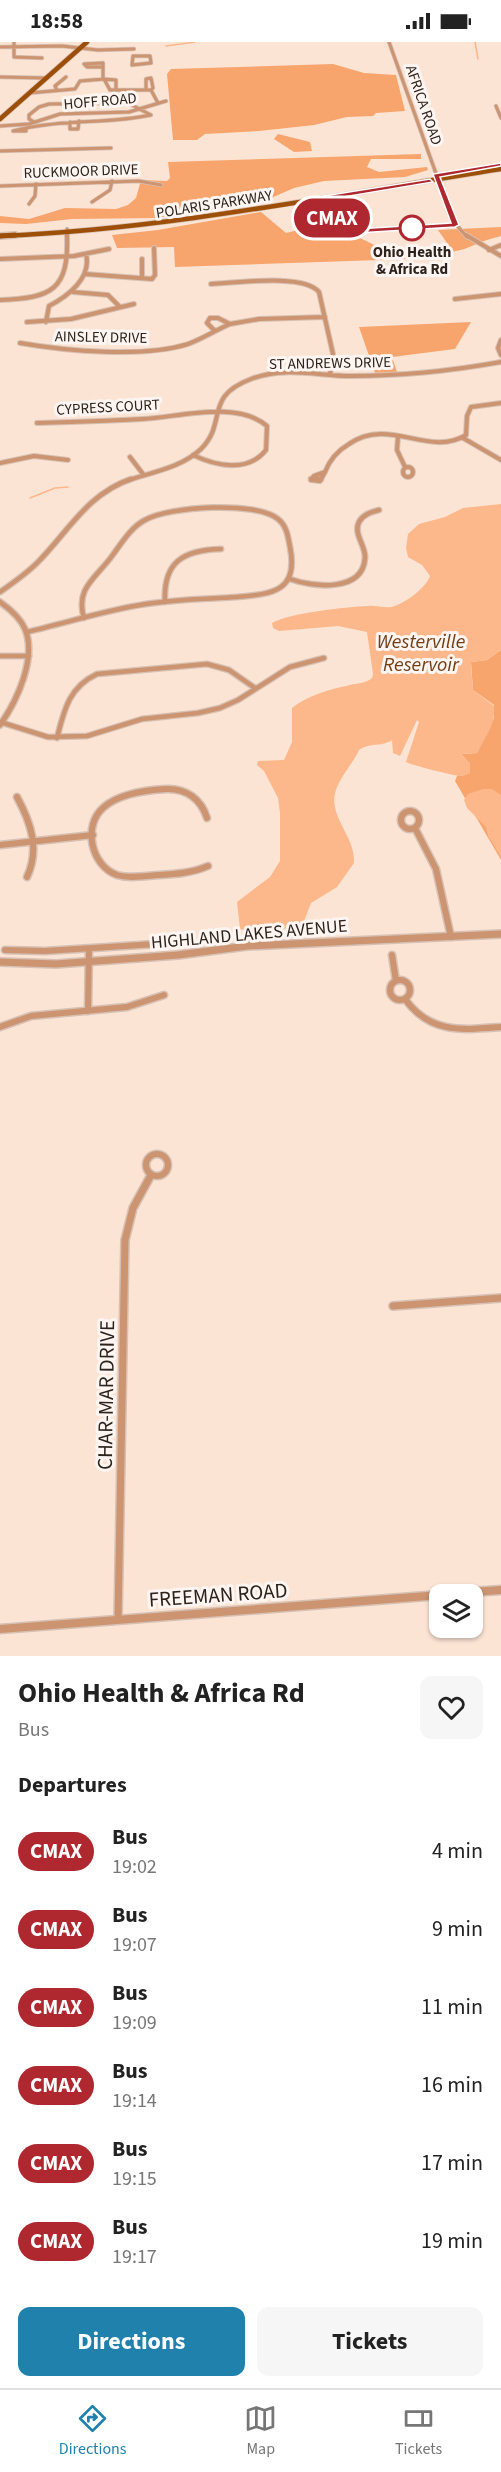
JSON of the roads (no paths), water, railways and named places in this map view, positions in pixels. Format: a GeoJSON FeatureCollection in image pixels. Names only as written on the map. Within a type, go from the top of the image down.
{"type":"FeatureCollection","features":[{"type":"Feature","properties":{"kind":"main road"},"geometry":{"type":"LineString","coordinates":[[0,119],[87,42]]}},
{"type":"Feature","properties":{"kind":"main road","name":"POLARIS PARKWAY"},"geometry":{"type":"LineString","coordinates":[[0,236],[179,222],[501,167]]}},
{"type":"Feature","properties":{"kind":"main road","name":"POLARIS PARKWAY"},"geometry":{"type":"LineString","coordinates":[[0,231],[67,232]]}},
{"type":"Feature","properties":{"kind":"street"},"geometry":{"type":"LineString","coordinates":[[14,42],[13,55],[15,57],[42,59]]}},
{"type":"Feature","properties":{"kind":"street"},"geometry":{"type":"LineString","coordinates":[[133,56],[150,56],[151,63],[132,64],[134,42]]}},
{"type":"Feature","properties":{"kind":"street","name":"AFRICA ROAD"},"geometry":{"type":"LineString","coordinates":[[389,42],[455,225],[468,238],[501,256]]}},
{"type":"Feature","properties":{"kind":"street"},"geometry":{"type":"LineString","coordinates":[[0,47],[81,47],[97,51],[134,49]]}},
{"type":"Feature","properties":{"kind":"street"},"geometry":{"type":"LineString","coordinates":[[103,67],[87,67],[84,64],[101,62],[103,67],[103,79],[107,81],[108,89],[150,91],[158,103]]}},
{"type":"Feature","properties":{"kind":"street"},"geometry":{"type":"LineString","coordinates":[[0,77],[47,78]]}},
{"type":"Feature","properties":{"kind":"street"},"geometry":{"type":"LineString","coordinates":[[57,90],[55,86],[66,77]]}},
{"type":"Feature","properties":{"kind":"street"},"geometry":{"type":"LineString","coordinates":[[29,93],[41,94],[69,90],[77,88],[78,82],[103,79],[116,80],[116,90]]}},
{"type":"Feature","properties":{"kind":"street","name":"HOFF ROAD"},"geometry":{"type":"LineString","coordinates":[[0,126],[34,122],[60,114],[129,112],[166,101]]}},
{"type":"Feature","properties":{"kind":"street"},"geometry":{"type":"LineString","coordinates":[[26,128],[81,121],[124,121],[150,116],[150,113],[128,103],[45,105],[29,115],[29,119],[39,125]]}},
{"type":"Feature","properties":{"kind":"street"},"geometry":{"type":"LineString","coordinates":[[496,106],[501,118]]}},
{"type":"Feature","properties":{"kind":"street"},"geometry":{"type":"LineString","coordinates":[[70,122],[70,129],[78,129],[83,117]]}},
{"type":"Feature","properties":{"kind":"street"},"geometry":{"type":"LineString","coordinates":[[101,121],[101,129]]}},
{"type":"Feature","properties":{"kind":"street"},"geometry":{"type":"LineString","coordinates":[[0,151],[111,149]]}},
{"type":"Feature","properties":{"kind":"street"},"geometry":{"type":"LineString","coordinates":[[92,202],[110,190],[112,181]]}},
{"type":"Feature","properties":{"kind":"street","name":"RUCKMOOR DRIVE"},"geometry":{"type":"LineString","coordinates":[[0,186],[112,181],[146,181],[161,185]]}},
{"type":"Feature","properties":{"kind":"street"},"geometry":{"type":"LineString","coordinates":[[29,204],[35,196],[36,184]]}},
{"type":"Feature","properties":{"kind":"street"},"geometry":{"type":"LineString","coordinates":[[0,300],[40,296],[52,289],[65,271],[67,232]]}},
{"type":"Feature","properties":{"kind":"street"},"geometry":{"type":"LineString","coordinates":[[489,250],[501,245]]}},
{"type":"Feature","properties":{"kind":"street"},"geometry":{"type":"LineString","coordinates":[[85,274],[152,279],[155,275],[154,248]]}},
{"type":"Feature","properties":{"kind":"street"},"geometry":{"type":"LineString","coordinates":[[0,259],[67,257],[109,249]]}},
{"type":"Feature","properties":{"kind":"street"},"geometry":{"type":"LineString","coordinates":[[46,322],[51,305],[73,292],[85,274],[88,262],[86,254]]}},
{"type":"Feature","properties":{"kind":"street"},"geometry":{"type":"LineString","coordinates":[[142,259],[142,278]]}},
{"type":"Feature","properties":{"kind":"street"},"geometry":{"type":"LineString","coordinates":[[211,284],[290,281],[307,283],[319,290],[333,354],[330,375]]}},
{"type":"Feature","properties":{"kind":"street"},"geometry":{"type":"LineString","coordinates":[[73,292],[108,295],[120,307]]}},
{"type":"Feature","properties":{"kind":"street"},"geometry":{"type":"LineString","coordinates":[[455,299],[501,294]]}},
{"type":"Feature","properties":{"kind":"street"},"geometry":{"type":"LineString","coordinates":[[40,296],[51,305]]}},
{"type":"Feature","properties":{"kind":"street"},"geometry":{"type":"LineString","coordinates":[[27,322],[71,319],[134,304]]}},
{"type":"Feature","properties":{"kind":"street","name":"AINSLEY DRIVE"},"geometry":{"type":"LineString","coordinates":[[20,343],[50,348],[74,347],[133,352],[182,346],[230,324],[260,319],[325,317]]}},
{"type":"Feature","properties":{"kind":"street","name":"AINSLEY DRIVE"},"geometry":{"type":"LineString","coordinates":[[214,330],[207,321],[210,318],[218,318],[230,324]]}},
{"type":"Feature","properties":{"kind":"street"},"geometry":{"type":"LineString","coordinates":[[501,340],[498,348],[501,355]]}},
{"type":"Feature","properties":{"kind":"street","name":"ST ANDREWS DRIVE"},"geometry":{"type":"LineString","coordinates":[[0,592],[38,562],[99,495],[121,483],[179,463],[193,455],[208,442],[217,404],[227,392],[253,378],[284,372],[330,375],[443,372],[501,362]]}},
{"type":"Feature","properties":{"kind":"street"},"geometry":{"type":"LineString","coordinates":[[463,438],[466,435],[466,412],[469,408],[479,404],[501,403]]}},
{"type":"Feature","properties":{"kind":"street","name":"CYPRESS COURT"},"geometry":{"type":"LineString","coordinates":[[37,423],[146,419],[186,412],[215,413]]}},
{"type":"Feature","properties":{"kind":"street"},"geometry":{"type":"LineString","coordinates":[[193,455],[210,462],[238,464],[255,461],[264,453],[268,431],[262,421],[244,415],[215,413]]}},
{"type":"Feature","properties":{"kind":"street"},"geometry":{"type":"LineString","coordinates":[[325,472],[332,456],[357,438],[372,433],[444,442],[463,438],[501,460]]}},
{"type":"Feature","properties":{"kind":"street"},"geometry":{"type":"LineString","coordinates":[[398,436],[397,452],[405,467]]}},
{"type":"Feature","properties":{"kind":"street"},"geometry":{"type":"LineString","coordinates":[[0,463],[18,458],[56,457],[68,460]]}},
{"type":"Feature","properties":{"kind":"street"},"geometry":{"type":"LineString","coordinates":[[130,457],[143,474]]}},
{"type":"Feature","properties":{"kind":"street"},"geometry":{"type":"LineString","coordinates":[[27,632],[141,605],[260,595],[279,588],[290,579],[295,564],[287,531],[282,523],[269,513],[246,508],[164,513],[148,518],[136,527],[87,586],[80,602],[84,618]]}},
{"type":"Feature","properties":{"kind":"street"},"geometry":{"type":"LineString","coordinates":[[290,579],[304,584],[323,586],[341,583],[354,577],[362,569],[365,560],[357,530],[358,523],[366,515],[379,510]]}},
{"type":"Feature","properties":{"kind":"street"},"geometry":{"type":"LineString","coordinates":[[165,602],[165,577],[175,562],[194,552],[221,549]]}},
{"type":"Feature","properties":{"kind":"street"},"geometry":{"type":"LineString","coordinates":[[0,602],[15,614],[27,632],[29,656],[14,702],[1,723],[57,738],[87,736],[142,719],[209,711],[230,704],[290,667],[324,658]]}},
{"type":"Feature","properties":{"kind":"street"},"geometry":{"type":"LineString","coordinates":[[0,656],[29,656]]}},
{"type":"Feature","properties":{"kind":"street"},"geometry":{"type":"LineString","coordinates":[[57,738],[72,691],[84,680],[97,674],[207,664],[229,670],[255,688]]}},
{"type":"Feature","properties":{"kind":"street"},"geometry":{"type":"LineString","coordinates":[[207,818],[203,806],[195,797],[179,790],[161,790],[109,804],[96,816],[93,835],[94,853],[99,863],[106,870],[118,875],[130,877],[188,873],[208,866]]}},
{"type":"Feature","properties":{"kind":"street"},"geometry":{"type":"LineString","coordinates":[[17,797],[29,819],[33,840],[33,864],[27,877]]}},
{"type":"Feature","properties":{"kind":"street"},"geometry":{"type":"LineString","coordinates":[[415,828],[436,869],[451,937]]}},
{"type":"Feature","properties":{"kind":"street"},"geometry":{"type":"LineString","coordinates":[[0,845],[93,835]]}},
{"type":"Feature","properties":{"kind":"street","name":"HIGHLAND LAKES AVENUE"},"geometry":{"type":"LineString","coordinates":[[0,962],[27,965],[88,962],[178,955],[247,946],[501,934]]}},
{"type":"Feature","properties":{"kind":"street"},"geometry":{"type":"LineString","coordinates":[[5,950],[89,949],[172,943]]}},
{"type":"Feature","properties":{"kind":"street"},"geometry":{"type":"LineString","coordinates":[[88,1011],[89,949]]}},
{"type":"Feature","properties":{"kind":"street"},"geometry":{"type":"LineString","coordinates":[[392,955],[396,981]]}},
{"type":"Feature","properties":{"kind":"street"},"geometry":{"type":"LineString","coordinates":[[396,981],[406,982],[411,987],[411,993],[405,999],[397,999],[390,992],[390,986],[396,981]]}},
{"type":"Feature","properties":{"kind":"street"},"geometry":{"type":"LineString","coordinates":[[0,1027],[31,1016],[127,1007],[164,995]]}},
{"type":"Feature","properties":{"kind":"street"},"geometry":{"type":"LineString","coordinates":[[405,999],[415,1013],[442,1029],[501,1027]]}},
{"type":"Feature","properties":{"kind":"street","name":"CHAR-MAR DRIVE"},"geometry":{"type":"LineString","coordinates":[[118,1620],[125,1240],[133,1208],[151,1175]]}},
{"type":"Feature","properties":{"kind":"street"},"geometry":{"type":"LineString","coordinates":[[393,1306],[501,1298]]}},
{"type":"Feature","properties":{"kind":"street","name":"FREEMAN ROAD"},"geometry":{"type":"LineString","coordinates":[[483,1592],[501,1590]]}},
{"type":"Feature","properties":{"kind":"street","name":"FREEMAN ROAD"},"geometry":{"type":"LineString","coordinates":[[0,1629],[429,1596]]}},
{"type":"Feature","properties":{"kind":"water","name":"Westerville Reservoir"},"geometry":{"type":"Polygon","coordinates":[[[501,504],[501,650],[487,660],[471,662],[473,690],[494,706],[494,713],[489,731],[477,753],[461,754],[470,763],[470,773],[456,776],[406,762],[419,722],[417,720],[400,756],[393,753],[392,740],[359,750],[339,782],[334,797],[338,816],[350,843],[354,863],[337,887],[311,903],[304,921],[293,928],[251,932],[240,929],[237,902],[270,877],[280,861],[278,798],[264,771],[257,765],[258,761],[284,760],[292,742],[292,708],[319,694],[367,681],[372,678],[373,674],[367,632],[338,626],[279,631],[273,628],[272,623],[291,616],[318,611],[371,606],[391,607],[402,603],[419,591],[430,576],[422,565],[408,557],[406,548],[408,534],[419,524],[445,517],[463,508],[501,504]]]}},
{"type":"Feature","properties":{"kind":"water"},"geometry":{"type":"Polygon","coordinates":[[[483,789],[492,789],[501,795],[501,857],[488,836],[486,827],[467,808],[464,800],[468,794],[483,789]]]}},
{"type":"Feature","properties":{"kind":"waterway"},"geometry":{"type":"LineString","coordinates":[[166,46],[195,42]]}},
{"type":"Feature","properties":{"kind":"waterway"},"geometry":{"type":"LineString","coordinates":[[475,42],[478,59]]}},
{"type":"Feature","properties":{"kind":"waterway"},"geometry":{"type":"LineString","coordinates":[[30,498],[55,488],[68,487]]}},
{"type":"Feature","properties":{"kind":"place","name":"Ohio Health & Africa Rd"},"geometry":{"type":"Point","coordinates":[412,228]}}]}
